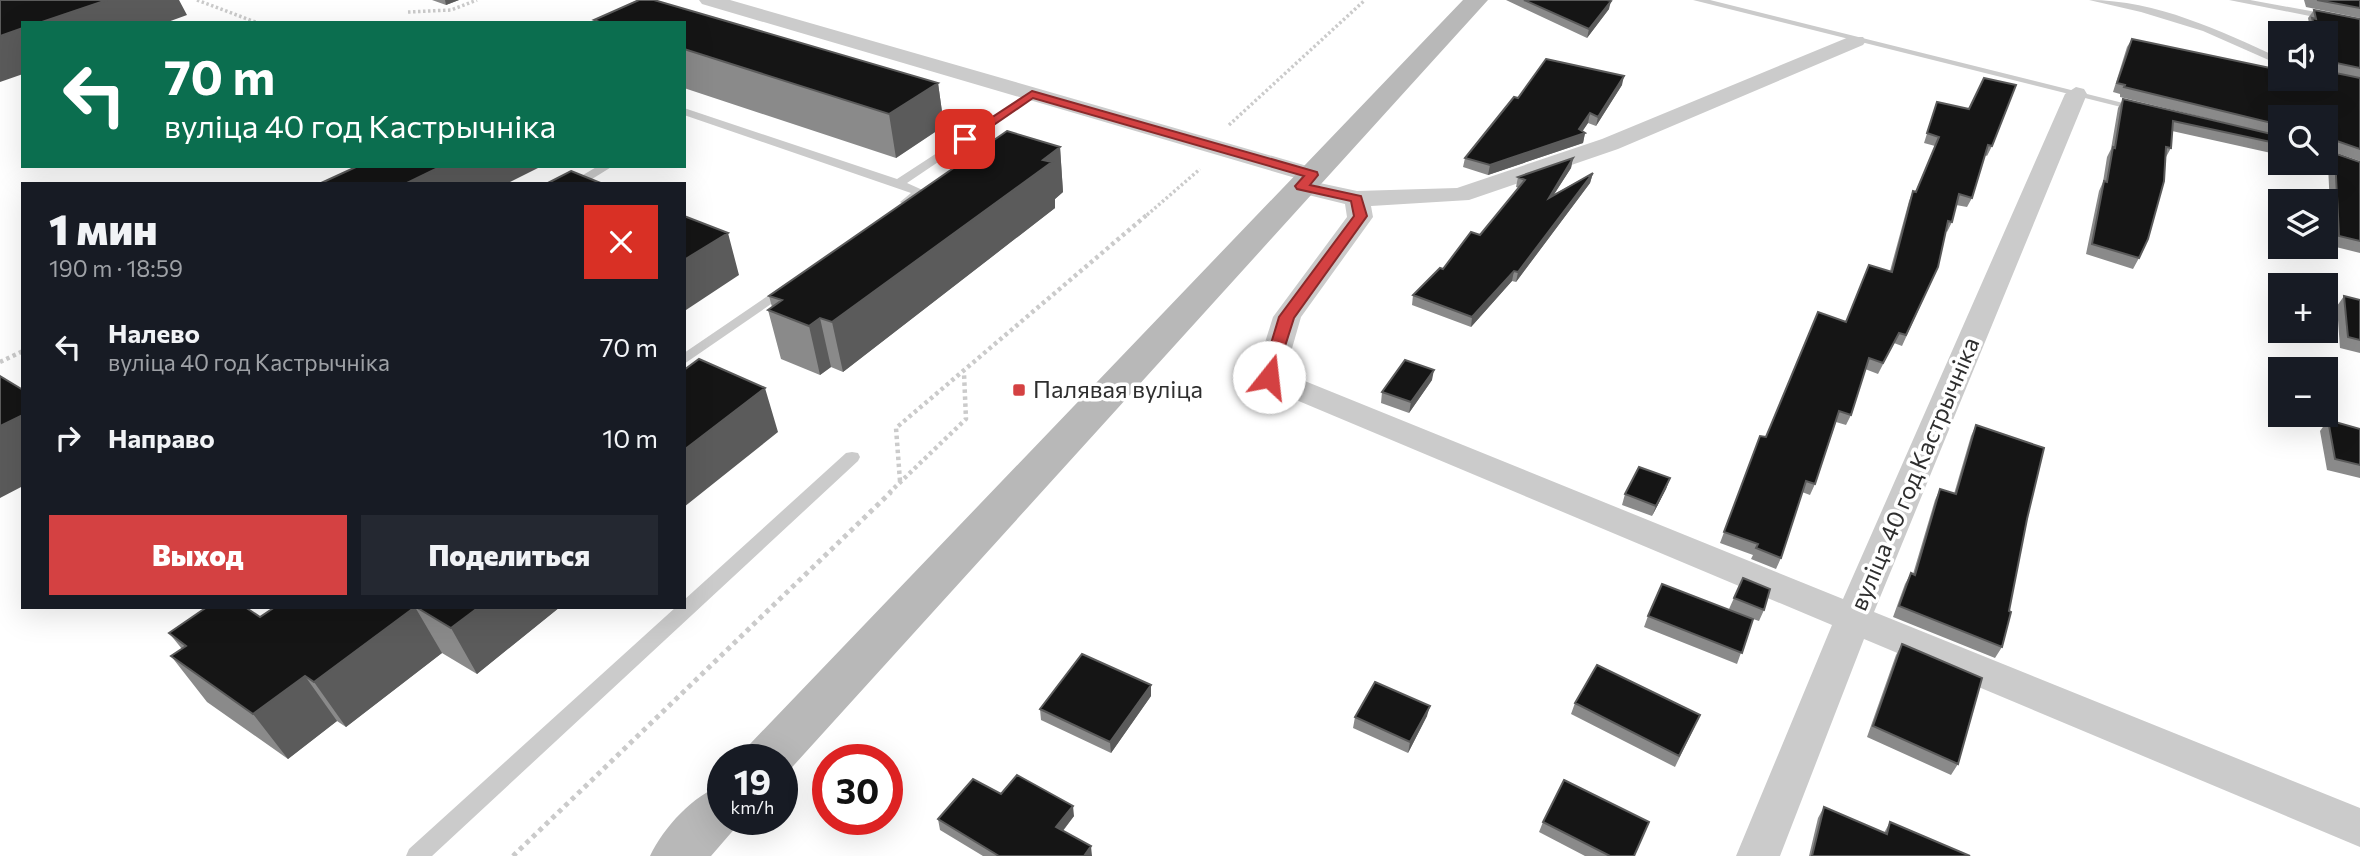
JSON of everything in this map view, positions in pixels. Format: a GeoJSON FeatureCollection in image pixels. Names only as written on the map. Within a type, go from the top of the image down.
{"type":"FeatureCollection","features":[{"type":"Feature","properties":{"kind":"street"},"geometry":{"type":"LineString","coordinates":[[709,0],[1216,146],[1357,199],[1460,195],[1610,145],[1856,41]]}},
{"type":"Feature","properties":{"kind":"street"},"geometry":{"type":"LineString","coordinates":[[782,744],[1476,0]]}},
{"type":"Feature","properties":{"kind":"street","name":"вуліца 40 год Кастрычніка"},"geometry":{"type":"LineString","coordinates":[[1758,856],[1853,619],[2076,93]]}},
{"type":"Feature","properties":{"kind":"street"},"geometry":{"type":"LineString","coordinates":[[1357,199],[1360,216],[1287,317],[1269,377],[2360,828]]}},
{"type":"Feature","properties":{"kind":"street"},"geometry":{"type":"LineString","coordinates":[[677,856],[707,824]]}},
{"type":"Feature","properties":{"kind":"lane"},"geometry":{"type":"LineString","coordinates":[[598,21],[645,0]]}},
{"type":"Feature","properties":{"kind":"lane"},"geometry":{"type":"LineString","coordinates":[[1698,0],[1856,41],[2158,112]]}},
{"type":"Feature","properties":{"kind":"lane"},"geometry":{"type":"LineString","coordinates":[[2094,0],[2143,9],[2207,29],[2268,57]]}},
{"type":"Feature","properties":{"kind":"lane"},"geometry":{"type":"LineString","coordinates":[[2234,0],[2360,23]]}},
{"type":"Feature","properties":{"kind":"lane"},"geometry":{"type":"LineString","coordinates":[[898,184],[1032,94]]}},
{"type":"Feature","properties":{"kind":"lane"},"geometry":{"type":"LineString","coordinates":[[686,112],[920,192],[898,208]]}},
{"type":"Feature","properties":{"kind":"lane"},"geometry":{"type":"LineString","coordinates":[[686,124],[700,117]]}},
{"type":"Feature","properties":{"kind":"lane"},"geometry":{"type":"LineString","coordinates":[[578,182],[603,168]]}},
{"type":"Feature","properties":{"kind":"lane"},"geometry":{"type":"LineString","coordinates":[[686,359],[799,278]]}},
{"type":"Feature","properties":{"kind":"lane"},"geometry":{"type":"LineString","coordinates":[[686,344],[699,349]]}},
{"type":"Feature","properties":{"kind":"lane"},"geometry":{"type":"LineString","coordinates":[[417,856],[852,457]]}},
{"type":"Feature","properties":{"kind":"path"},"geometry":{"type":"LineString","coordinates":[[197,0],[253,21]]}},
{"type":"Feature","properties":{"kind":"path"},"geometry":{"type":"LineString","coordinates":[[408,12],[451,10],[477,0]]}},
{"type":"Feature","properties":{"kind":"path"},"geometry":{"type":"LineString","coordinates":[[900,482],[896,428],[964,373],[1216,146],[1365,0]]}},
{"type":"Feature","properties":{"kind":"path"},"geometry":{"type":"LineString","coordinates":[[0,362],[21,352]]}},
{"type":"Feature","properties":{"kind":"path"},"geometry":{"type":"LineString","coordinates":[[513,856],[966,419],[964,373]]}},
{"type":"Feature","properties":{"kind":"building"},"geometry":{"type":"Polygon","coordinates":[[[0,0],[107,0],[45,21],[21,21],[21,29],[0,36],[0,0]]]}},
{"type":"Feature","properties":{"kind":"building"},"geometry":{"type":"Polygon","coordinates":[[[639,0],[654,0],[938,83],[889,114],[686,50],[686,21],[594,20],[639,0]]]}},
{"type":"Feature","properties":{"kind":"building"},"geometry":{"type":"Polygon","coordinates":[[[1524,0],[1607,0],[1611,1],[1589,29],[1524,0]]]}},
{"type":"Feature","properties":{"kind":"building"},"geometry":{"type":"Polygon","coordinates":[[[2317,0],[2360,0],[2360,8],[2317,0]]]}},
{"type":"Feature","properties":{"kind":"building"},"geometry":{"type":"Polygon","coordinates":[[[2314,10],[2360,19],[2360,68],[2338,63],[2338,21],[2313,21],[2312,18],[2316,19],[2314,10]]]}},
{"type":"Feature","properties":{"kind":"building"},"geometry":{"type":"Polygon","coordinates":[[[2132,39],[2268,67],[2268,91],[2338,91],[2338,73],[2360,78],[2360,149],[2338,141],[2338,105],[2268,105],[2268,122],[2124,87],[2125,85],[2117,83],[2132,39]]]}},
{"type":"Feature","properties":{"kind":"building"},"geometry":{"type":"Polygon","coordinates":[[[1546,59],[1624,76],[1598,117],[1590,113],[1579,129],[1585,133],[1490,165],[1465,158],[1514,97],[1518,98],[1546,59]]]}},
{"type":"Feature","properties":{"kind":"building"},"geometry":{"type":"Polygon","coordinates":[[[1984,78],[2016,85],[1992,146],[1988,145],[1972,198],[1959,194],[1952,222],[1948,221],[1938,267],[1906,335],[1899,333],[1883,363],[1869,358],[1851,415],[1839,411],[1815,484],[1806,481],[1781,558],[1756,548],[1758,544],[1724,532],[1760,436],[1766,437],[1818,312],[1846,322],[1869,265],[1892,272],[1913,191],[1916,192],[1939,137],[1927,133],[1937,102],[1969,109],[1984,78]]]}},
{"type":"Feature","properties":{"kind":"building"},"geometry":{"type":"Polygon","coordinates":[[[2123,99],[2268,133],[2268,141],[2173,121],[2171,148],[2166,147],[2164,181],[2148,239],[2139,258],[2092,244],[2104,181],[2107,182],[2113,147],[2115,148],[2123,99]]]}},
{"type":"Feature","properties":{"kind":"building"},"geometry":{"type":"Polygon","coordinates":[[[1007,131],[1060,147],[1043,160],[1052,162],[832,322],[820,318],[809,326],[768,310],[782,300],[769,296],[1007,131]]]}},
{"type":"Feature","properties":{"kind":"building"},"geometry":{"type":"Polygon","coordinates":[[[2338,154],[2360,162],[2360,241],[2339,236],[2338,154]]]}},
{"type":"Feature","properties":{"kind":"building"},"geometry":{"type":"Polygon","coordinates":[[[1573,158],[1549,198],[1593,173],[1518,272],[1514,271],[1472,317],[1413,295],[1440,268],[1443,269],[1471,232],[1480,235],[1525,180],[1518,177],[1573,158]]]}},
{"type":"Feature","properties":{"kind":"building"},"geometry":{"type":"Polygon","coordinates":[[[354,168],[438,168],[409,182],[323,182],[354,168]]]}},
{"type":"Feature","properties":{"kind":"building"},"geometry":{"type":"Polygon","coordinates":[[[571,171],[598,182],[550,182],[571,171]]]}},
{"type":"Feature","properties":{"kind":"building"},"geometry":{"type":"Polygon","coordinates":[[[686,217],[728,233],[686,259],[686,217]]]}},
{"type":"Feature","properties":{"kind":"building"},"geometry":{"type":"Polygon","coordinates":[[[2344,296],[2360,300],[2360,340],[2348,337],[2344,296]]]}},
{"type":"Feature","properties":{"kind":"building"},"geometry":{"type":"Polygon","coordinates":[[[699,359],[765,388],[686,448],[686,369],[699,359]]]}},
{"type":"Feature","properties":{"kind":"building"},"geometry":{"type":"Polygon","coordinates":[[[1405,360],[1434,370],[1411,402],[1382,392],[1405,360]]]}},
{"type":"Feature","properties":{"kind":"building"},"geometry":{"type":"Polygon","coordinates":[[[0,376],[21,389],[21,416],[0,426],[0,376]]]}},
{"type":"Feature","properties":{"kind":"building"},"geometry":{"type":"Polygon","coordinates":[[[2338,423],[2360,429],[2360,465],[2335,459],[2329,427],[2338,427],[2338,423]]]}},
{"type":"Feature","properties":{"kind":"building"},"geometry":{"type":"Polygon","coordinates":[[[1976,425],[2044,448],[2002,647],[1899,606],[1911,573],[1915,575],[1940,489],[1956,494],[1976,425]]]}},
{"type":"Feature","properties":{"kind":"building"},"geometry":{"type":"Polygon","coordinates":[[[1639,467],[1670,478],[1656,506],[1625,494],[1639,467]]]}},
{"type":"Feature","properties":{"kind":"building"},"geometry":{"type":"Polygon","coordinates":[[[1743,578],[1770,589],[1764,610],[1734,598],[1743,578]]]}},
{"type":"Feature","properties":{"kind":"building"},"geometry":{"type":"Polygon","coordinates":[[[1662,584],[1753,619],[1742,653],[1648,616],[1662,584]]]}},
{"type":"Feature","properties":{"kind":"building"},"geometry":{"type":"Polygon","coordinates":[[[204,609],[248,609],[260,617],[272,609],[412,609],[314,682],[305,676],[253,714],[171,656],[186,646],[169,633],[204,609]]]}},
{"type":"Feature","properties":{"kind":"building"},"geometry":{"type":"Polygon","coordinates":[[[419,609],[476,609],[451,628],[419,609]]]}},
{"type":"Feature","properties":{"kind":"building"},"geometry":{"type":"Polygon","coordinates":[[[1902,644],[1982,678],[1958,764],[1873,726],[1902,644]]]}},
{"type":"Feature","properties":{"kind":"building"},"geometry":{"type":"Polygon","coordinates":[[[1082,654],[1151,685],[1110,742],[1040,709],[1082,654]]]}},
{"type":"Feature","properties":{"kind":"building"},"geometry":{"type":"Polygon","coordinates":[[[1597,665],[1700,715],[1679,756],[1575,703],[1597,665]]]}},
{"type":"Feature","properties":{"kind":"building"},"geometry":{"type":"Polygon","coordinates":[[[1375,682],[1430,706],[1410,742],[1355,717],[1375,682]]]}},
{"type":"Feature","properties":{"kind":"building"},"geometry":{"type":"Polygon","coordinates":[[[1017,775],[1073,806],[1056,827],[1091,846],[1084,856],[999,856],[938,819],[973,779],[1001,794],[1017,775]]]}},
{"type":"Feature","properties":{"kind":"building"},"geometry":{"type":"Polygon","coordinates":[[[1564,780],[1649,822],[1634,856],[1610,856],[1543,822],[1564,780]]]}},
{"type":"Feature","properties":{"kind":"building"},"geometry":{"type":"Polygon","coordinates":[[[1824,807],[1887,834],[1890,822],[1970,856],[1812,856],[1824,807]]]}},
{"type":"Feature","properties":{"kind":"place","name":"Палявая вуліца"},"geometry":{"type":"Point","coordinates":[1019,390]}},
{"type":"Feature","properties":{"kind":"route"},"geometry":{"type":"LineString","coordinates":[[965,139],[1032,94],[1312,175],[1301,186],[1357,199],[1360,216],[1287,317],[1269,377]]}}]}
